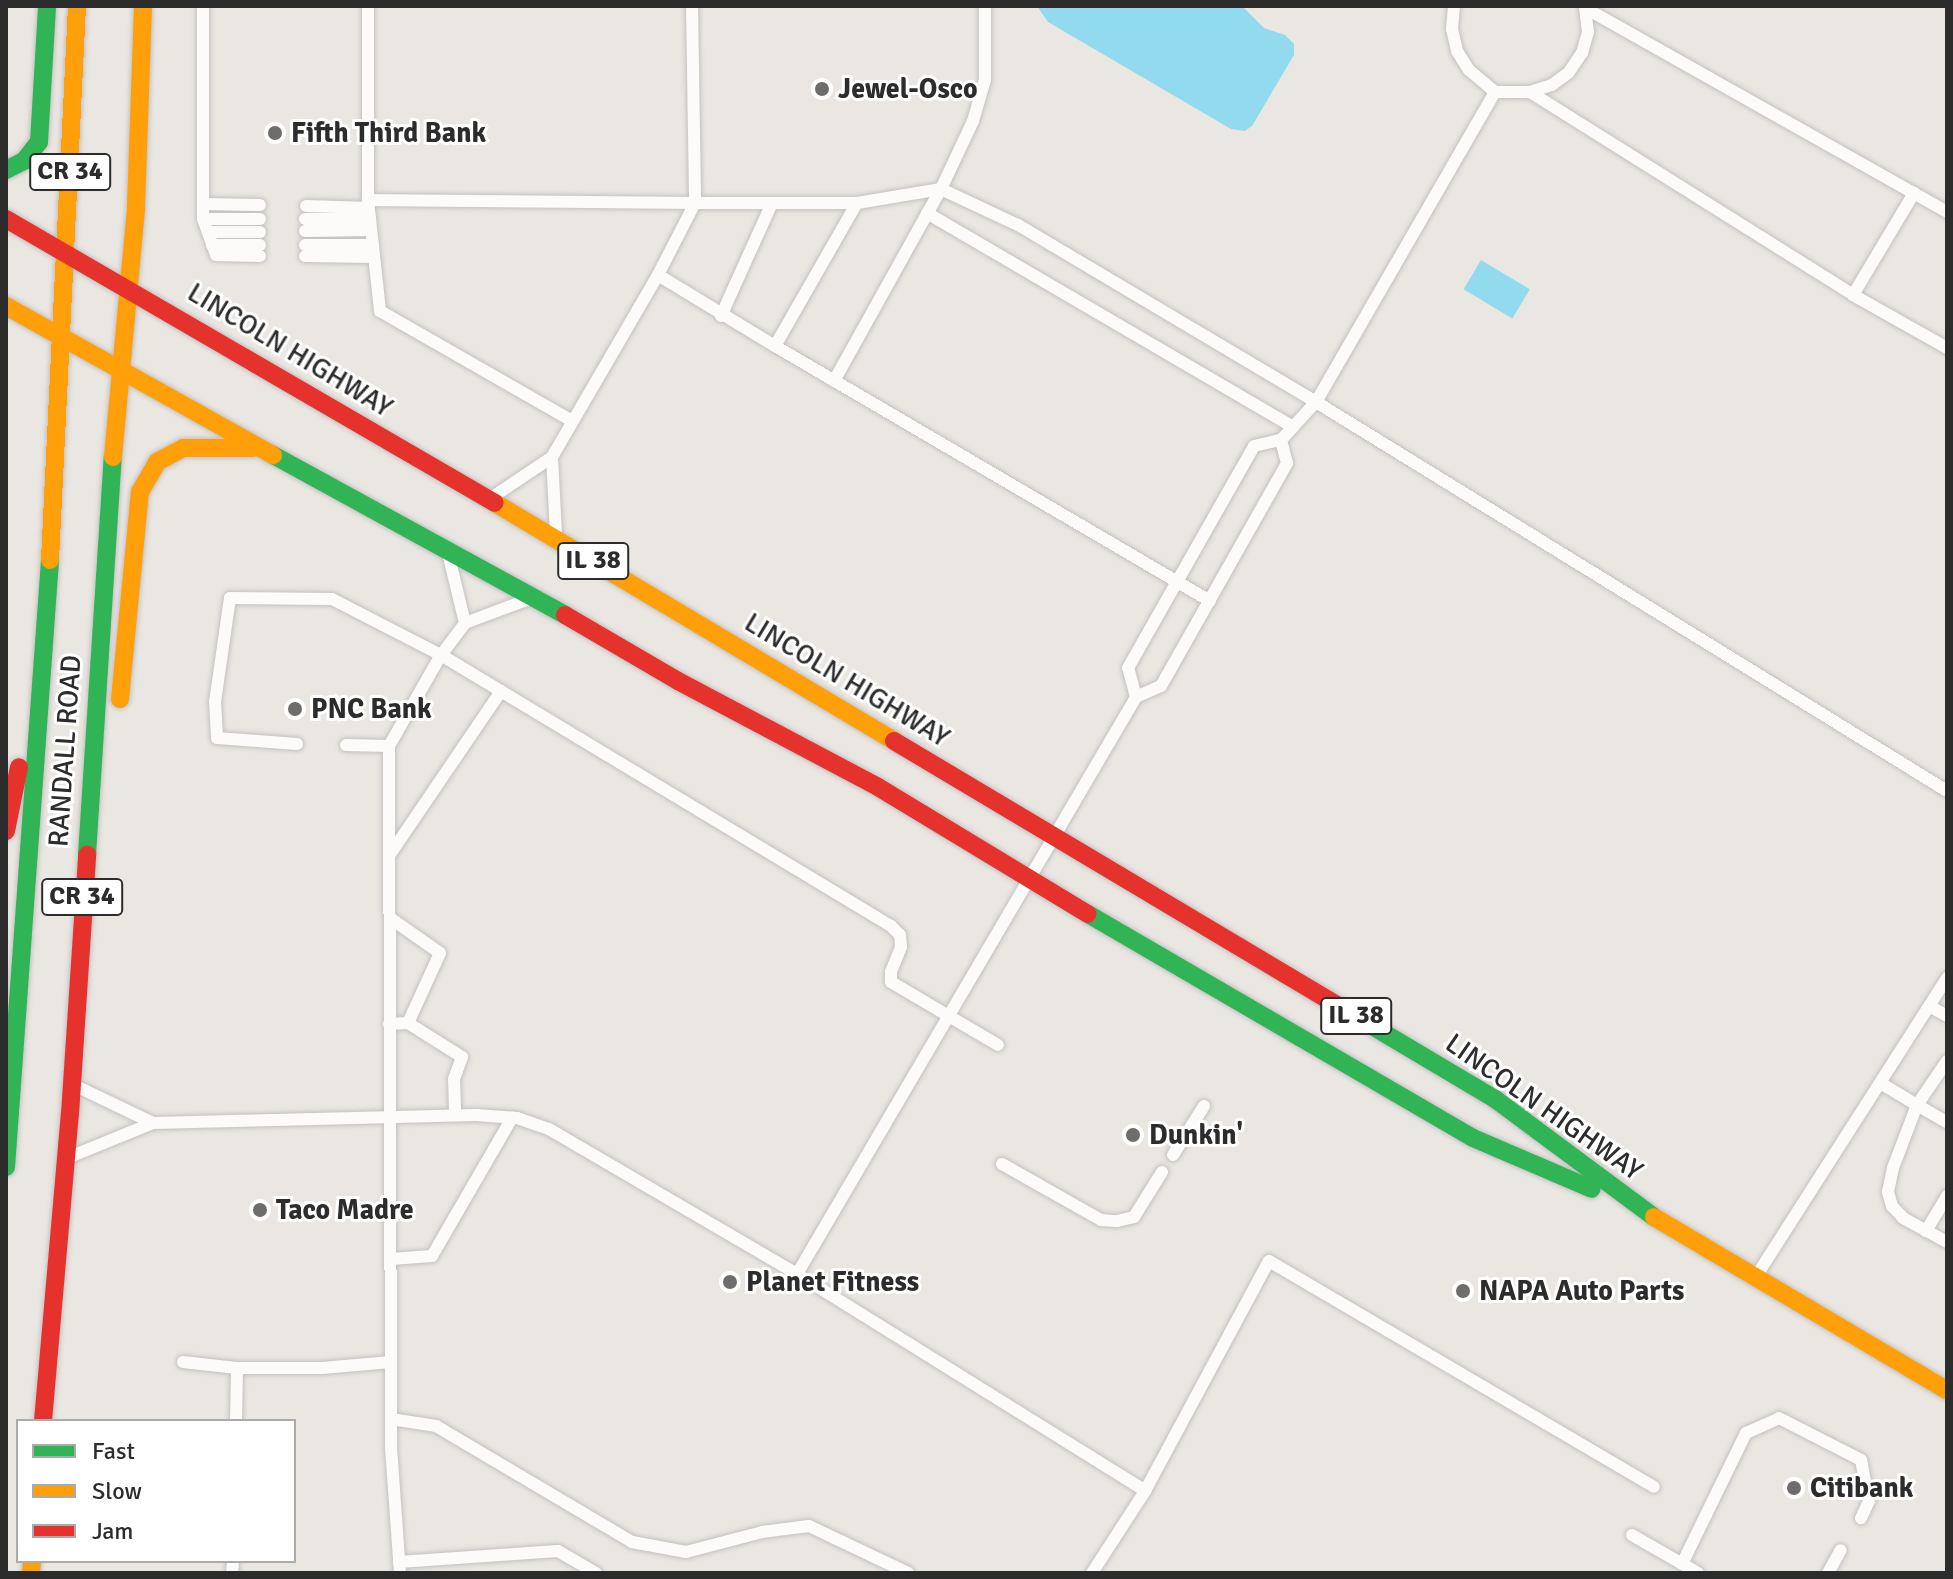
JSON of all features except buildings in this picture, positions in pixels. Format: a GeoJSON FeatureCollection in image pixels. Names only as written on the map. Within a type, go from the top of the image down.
{"type":"FeatureCollection","features":[{"type":"Feature","properties":{"kind":"main road"},"geometry":{"type":"LineString","coordinates":[[6,170],[24,161],[39,142],[47,6]]}},
{"type":"Feature","properties":{"kind":"main road","name":"CR 34"},"geometry":{"type":"LineString","coordinates":[[63,337],[77,6]]}},
{"type":"Feature","properties":{"kind":"main road","name":"CR 34"},"geometry":{"type":"LineString","coordinates":[[119,372],[136,207],[143,6]]}},
{"type":"Feature","properties":{"kind":"main road","name":"LINCOLN HIGHWAY"},"geometry":{"type":"LineString","coordinates":[[6,219],[128,287],[488,499],[1495,1099],[1645,1212],[1945,1386]]}},
{"type":"Feature","properties":{"kind":"main road","name":"LINCOLN HIGHWAY"},"geometry":{"type":"LineString","coordinates":[[6,306],[119,372],[878,787],[1032,881],[1473,1138],[1645,1212]]}},
{"type":"Feature","properties":{"kind":"main road","name":"RANDALL ROAD"},"geometry":{"type":"LineString","coordinates":[[6,1167],[46,636],[63,337]]}},
{"type":"Feature","properties":{"kind":"main road","name":"RANDALL ROAD"},"geometry":{"type":"LineString","coordinates":[[43,1419],[72,1084],[119,372]]}},
{"type":"Feature","properties":{"kind":"main road"},"geometry":{"type":"LineString","coordinates":[[88,820],[116,723],[140,492],[157,462],[183,448],[259,448]]}},
{"type":"Feature","properties":{"kind":"main road"},"geometry":{"type":"LineString","coordinates":[[6,831],[46,636]]}},
{"type":"Feature","properties":{"kind":"main road"},"geometry":{"type":"LineString","coordinates":[[6,1060],[13,1087]]}},
{"type":"Feature","properties":{"kind":"lane"},"geometry":{"type":"LineString","coordinates":[[203,6],[203,219],[212,244]]}},
{"type":"Feature","properties":{"kind":"lane"},"geometry":{"type":"LineString","coordinates":[[368,6],[369,214],[380,311],[572,421]]}},
{"type":"Feature","properties":{"kind":"lane"},"geometry":{"type":"LineString","coordinates":[[488,499],[552,457],[658,275],[695,203],[692,6]]}},
{"type":"Feature","properties":{"kind":"lane"},"geometry":{"type":"LineString","coordinates":[[834,381],[941,189],[973,121],[985,80],[985,6]]}},
{"type":"Feature","properties":{"kind":"lane"},"geometry":{"type":"LineString","coordinates":[[1454,6],[1452,29],[1457,51],[1469,70],[1495,92],[1530,92],[1552,85],[1569,72],[1582,53],[1588,32],[1586,8]]}},
{"type":"Feature","properties":{"kind":"lane"},"geometry":{"type":"LineString","coordinates":[[1586,8],[1947,212]]}},
{"type":"Feature","properties":{"kind":"lane"},"geometry":{"type":"LineString","coordinates":[[1136,697],[1128,668],[1254,446],[1281,440],[1316,402],[1495,92]]}},
{"type":"Feature","properties":{"kind":"lane"},"geometry":{"type":"LineString","coordinates":[[1530,92],[1853,295],[1947,348]]}},
{"type":"Feature","properties":{"kind":"lane"},"geometry":{"type":"LineString","coordinates":[[369,214],[305,219],[695,203],[857,203],[941,189],[1018,225],[1316,402],[1947,791]]}},
{"type":"Feature","properties":{"kind":"lane"},"geometry":{"type":"LineString","coordinates":[[1853,295],[1914,193]]}},
{"type":"Feature","properties":{"kind":"lane"},"geometry":{"type":"LineString","coordinates":[[721,316],[772,203]]}},
{"type":"Feature","properties":{"kind":"lane"},"geometry":{"type":"LineString","coordinates":[[775,346],[857,203]]}},
{"type":"Feature","properties":{"kind":"lane"},"geometry":{"type":"LineString","coordinates":[[203,204],[260,205]]}},
{"type":"Feature","properties":{"kind":"lane"},"geometry":{"type":"LineString","coordinates":[[927,213],[1293,427]]}},
{"type":"Feature","properties":{"kind":"lane"},"geometry":{"type":"LineString","coordinates":[[203,219],[260,225],[212,244]]}},
{"type":"Feature","properties":{"kind":"lane"},"geometry":{"type":"LineString","coordinates":[[212,244],[260,251]]}},
{"type":"Feature","properties":{"kind":"lane"},"geometry":{"type":"LineString","coordinates":[[305,251],[373,251]]}},
{"type":"Feature","properties":{"kind":"lane"},"geometry":{"type":"LineString","coordinates":[[658,275],[721,316],[1210,601]]}},
{"type":"Feature","properties":{"kind":"lane"},"geometry":{"type":"LineString","coordinates":[[797,1274],[1032,881],[1136,697],[1161,686],[1287,463],[1281,440]]}},
{"type":"Feature","properties":{"kind":"lane"},"geometry":{"type":"LineString","coordinates":[[552,457],[557,540]]}},
{"type":"Feature","properties":{"kind":"lane"},"geometry":{"type":"LineString","coordinates":[[447,550],[465,623]]}},
{"type":"Feature","properties":{"kind":"lane"},"geometry":{"type":"LineString","coordinates":[[297,744],[217,738],[215,702],[230,598],[332,599],[441,655],[891,926],[900,935],[901,947],[891,972],[891,982],[998,1045]]}},
{"type":"Feature","properties":{"kind":"lane"},"geometry":{"type":"LineString","coordinates":[[531,598],[465,623],[441,655],[389,746],[391,1419],[400,1568],[455,1558],[558,1551],[596,1573]]}},
{"type":"Feature","properties":{"kind":"lane"},"geometry":{"type":"LineString","coordinates":[[391,853],[501,691]]}},
{"type":"Feature","properties":{"kind":"lane"},"geometry":{"type":"LineString","coordinates":[[346,745],[389,746]]}},
{"type":"Feature","properties":{"kind":"lane"},"geometry":{"type":"LineString","coordinates":[[390,918],[440,953],[408,1023]]}},
{"type":"Feature","properties":{"kind":"lane"},"geometry":{"type":"LineString","coordinates":[[1755,1277],[1882,1084],[1947,978]]}},
{"type":"Feature","properties":{"kind":"lane"},"geometry":{"type":"LineString","coordinates":[[1931,1007],[1947,1016]]}},
{"type":"Feature","properties":{"kind":"lane"},"geometry":{"type":"LineString","coordinates":[[389,1024],[408,1023],[462,1057],[454,1079],[455,1115]]}},
{"type":"Feature","properties":{"kind":"lane"},"geometry":{"type":"LineString","coordinates":[[1947,1061],[1917,1105],[1888,1192],[1892,1206],[1903,1218],[1947,1242]]}},
{"type":"Feature","properties":{"kind":"lane"},"geometry":{"type":"LineString","coordinates":[[72,1084],[153,1123]]}},
{"type":"Feature","properties":{"kind":"lane"},"geometry":{"type":"LineString","coordinates":[[1882,1084],[1947,1122]]}},
{"type":"Feature","properties":{"kind":"lane"},"geometry":{"type":"LineString","coordinates":[[1173,1155],[1204,1106]]}},
{"type":"Feature","properties":{"kind":"lane"},"geometry":{"type":"LineString","coordinates":[[66,1159],[153,1123],[455,1115],[512,1118],[549,1129],[797,1274],[1145,1491]]}},
{"type":"Feature","properties":{"kind":"lane"},"geometry":{"type":"LineString","coordinates":[[391,1259],[432,1256],[512,1118]]}},
{"type":"Feature","properties":{"kind":"lane"},"geometry":{"type":"LineString","coordinates":[[1002,1164],[1101,1220],[1117,1221],[1134,1217],[1162,1172]]}},
{"type":"Feature","properties":{"kind":"lane"},"geometry":{"type":"LineString","coordinates":[[1926,1231],[1947,1196]]}},
{"type":"Feature","properties":{"kind":"lane"},"geometry":{"type":"LineString","coordinates":[[1092,1573],[1145,1491],[1269,1261],[1654,1487]]}},
{"type":"Feature","properties":{"kind":"lane"},"geometry":{"type":"LineString","coordinates":[[183,1362],[237,1368],[322,1368],[391,1362]]}},
{"type":"Feature","properties":{"kind":"lane"},"geometry":{"type":"LineString","coordinates":[[236,1419],[237,1368]]}},
{"type":"Feature","properties":{"kind":"lane"},"geometry":{"type":"LineString","coordinates":[[1682,1564],[1746,1433],[1779,1418],[1861,1460],[1869,1501],[1861,1518]]}},
{"type":"Feature","properties":{"kind":"lane"},"geometry":{"type":"LineString","coordinates":[[391,1419],[436,1426],[632,1542],[686,1552],[762,1532],[809,1526],[908,1573]]}},
{"type":"Feature","properties":{"kind":"lane"},"geometry":{"type":"LineString","coordinates":[[1632,1535],[1698,1573]]}},
{"type":"Feature","properties":{"kind":"lane"},"geometry":{"type":"LineString","coordinates":[[1828,1573],[1841,1550]]}},
{"type":"Feature","properties":{"kind":"lane"},"geometry":{"type":"LineString","coordinates":[[455,1558],[456,1573]]}},
{"type":"Feature","properties":{"kind":"water"},"geometry":{"type":"Polygon","coordinates":[[[1037,6],[1242,6],[1264,28],[1285,35],[1294,44],[1294,55],[1252,126],[1245,131],[1231,129],[1048,22],[1037,6]]]}},
{"type":"Feature","properties":{"kind":"water"},"geometry":{"type":"Polygon","coordinates":[[[1481,260],[1530,289],[1512,319],[1463,289],[1481,260]]]}},
{"type":"Feature","properties":{"kind":"traffic: fast"},"geometry":{"type":"LineString","coordinates":[[6,170],[24,161],[39,142],[47,6]]}},
{"type":"Feature","properties":{"kind":"traffic: fast"},"geometry":{"type":"LineString","coordinates":[[273,455],[565,615]]}},
{"type":"Feature","properties":{"kind":"traffic: fast"},"geometry":{"type":"LineString","coordinates":[[87,855],[113,457]]}},
{"type":"Feature","properties":{"kind":"traffic: fast"},"geometry":{"type":"LineString","coordinates":[[6,1167],[50,560]]}},
{"type":"Feature","properties":{"kind":"traffic: fast"},"geometry":{"type":"LineString","coordinates":[[1088,914],[1473,1138],[1592,1189]]}},
{"type":"Feature","properties":{"kind":"traffic: fast"},"geometry":{"type":"LineString","coordinates":[[1357,1017],[1495,1099],[1654,1217]]}},
{"type":"Feature","properties":{"kind":"traffic: slow"},"geometry":{"type":"LineString","coordinates":[[50,560],[77,6]]}},
{"type":"Feature","properties":{"kind":"traffic: slow"},"geometry":{"type":"LineString","coordinates":[[113,457],[136,207],[143,6]]}},
{"type":"Feature","properties":{"kind":"traffic: slow"},"geometry":{"type":"LineString","coordinates":[[6,306],[273,455]]}},
{"type":"Feature","properties":{"kind":"traffic: slow"},"geometry":{"type":"LineString","coordinates":[[120,699],[140,492],[157,462],[183,448],[253,448]]}},
{"type":"Feature","properties":{"kind":"traffic: slow"},"geometry":{"type":"LineString","coordinates":[[495,503],[894,741]]}},
{"type":"Feature","properties":{"kind":"traffic: slow"},"geometry":{"type":"LineString","coordinates":[[1654,1217],[1947,1390]]}},
{"type":"Feature","properties":{"kind":"traffic: slow"},"geometry":{"type":"LineString","coordinates":[[31,1573],[32,1563]]}},
{"type":"Feature","properties":{"kind":"traffic: jam"},"geometry":{"type":"LineString","coordinates":[[6,219],[495,503]]}},
{"type":"Feature","properties":{"kind":"traffic: jam"},"geometry":{"type":"LineString","coordinates":[[565,615],[678,681],[878,787],[1088,914]]}},
{"type":"Feature","properties":{"kind":"traffic: jam"},"geometry":{"type":"LineString","coordinates":[[894,741],[1357,1017]]}},
{"type":"Feature","properties":{"kind":"traffic: jam"},"geometry":{"type":"LineString","coordinates":[[6,831],[19,767]]}},
{"type":"Feature","properties":{"kind":"traffic: jam"},"geometry":{"type":"LineString","coordinates":[[43,1419],[70,1114],[87,855]]}},
{"type":"Feature","properties":{"kind":"place","name":"Jewel-Osco"},"geometry":{"type":"Point","coordinates":[822,89]}},
{"type":"Feature","properties":{"kind":"place","name":"Fifth Third Bank"},"geometry":{"type":"Point","coordinates":[275,133]}},
{"type":"Feature","properties":{"kind":"place","name":"PNC Bank"},"geometry":{"type":"Point","coordinates":[295,709]}},
{"type":"Feature","properties":{"kind":"place","name":"Dunkin'"},"geometry":{"type":"Point","coordinates":[1133,1135]}},
{"type":"Feature","properties":{"kind":"place","name":"Taco Madre"},"geometry":{"type":"Point","coordinates":[260,1210]}},
{"type":"Feature","properties":{"kind":"place","name":"Planet Fitness"},"geometry":{"type":"Point","coordinates":[730,1282]}},
{"type":"Feature","properties":{"kind":"place","name":"NAPA Auto Parts"},"geometry":{"type":"Point","coordinates":[1463,1291]}},
{"type":"Feature","properties":{"kind":"place","name":"Citibank"},"geometry":{"type":"Point","coordinates":[1794,1488]}}]}
